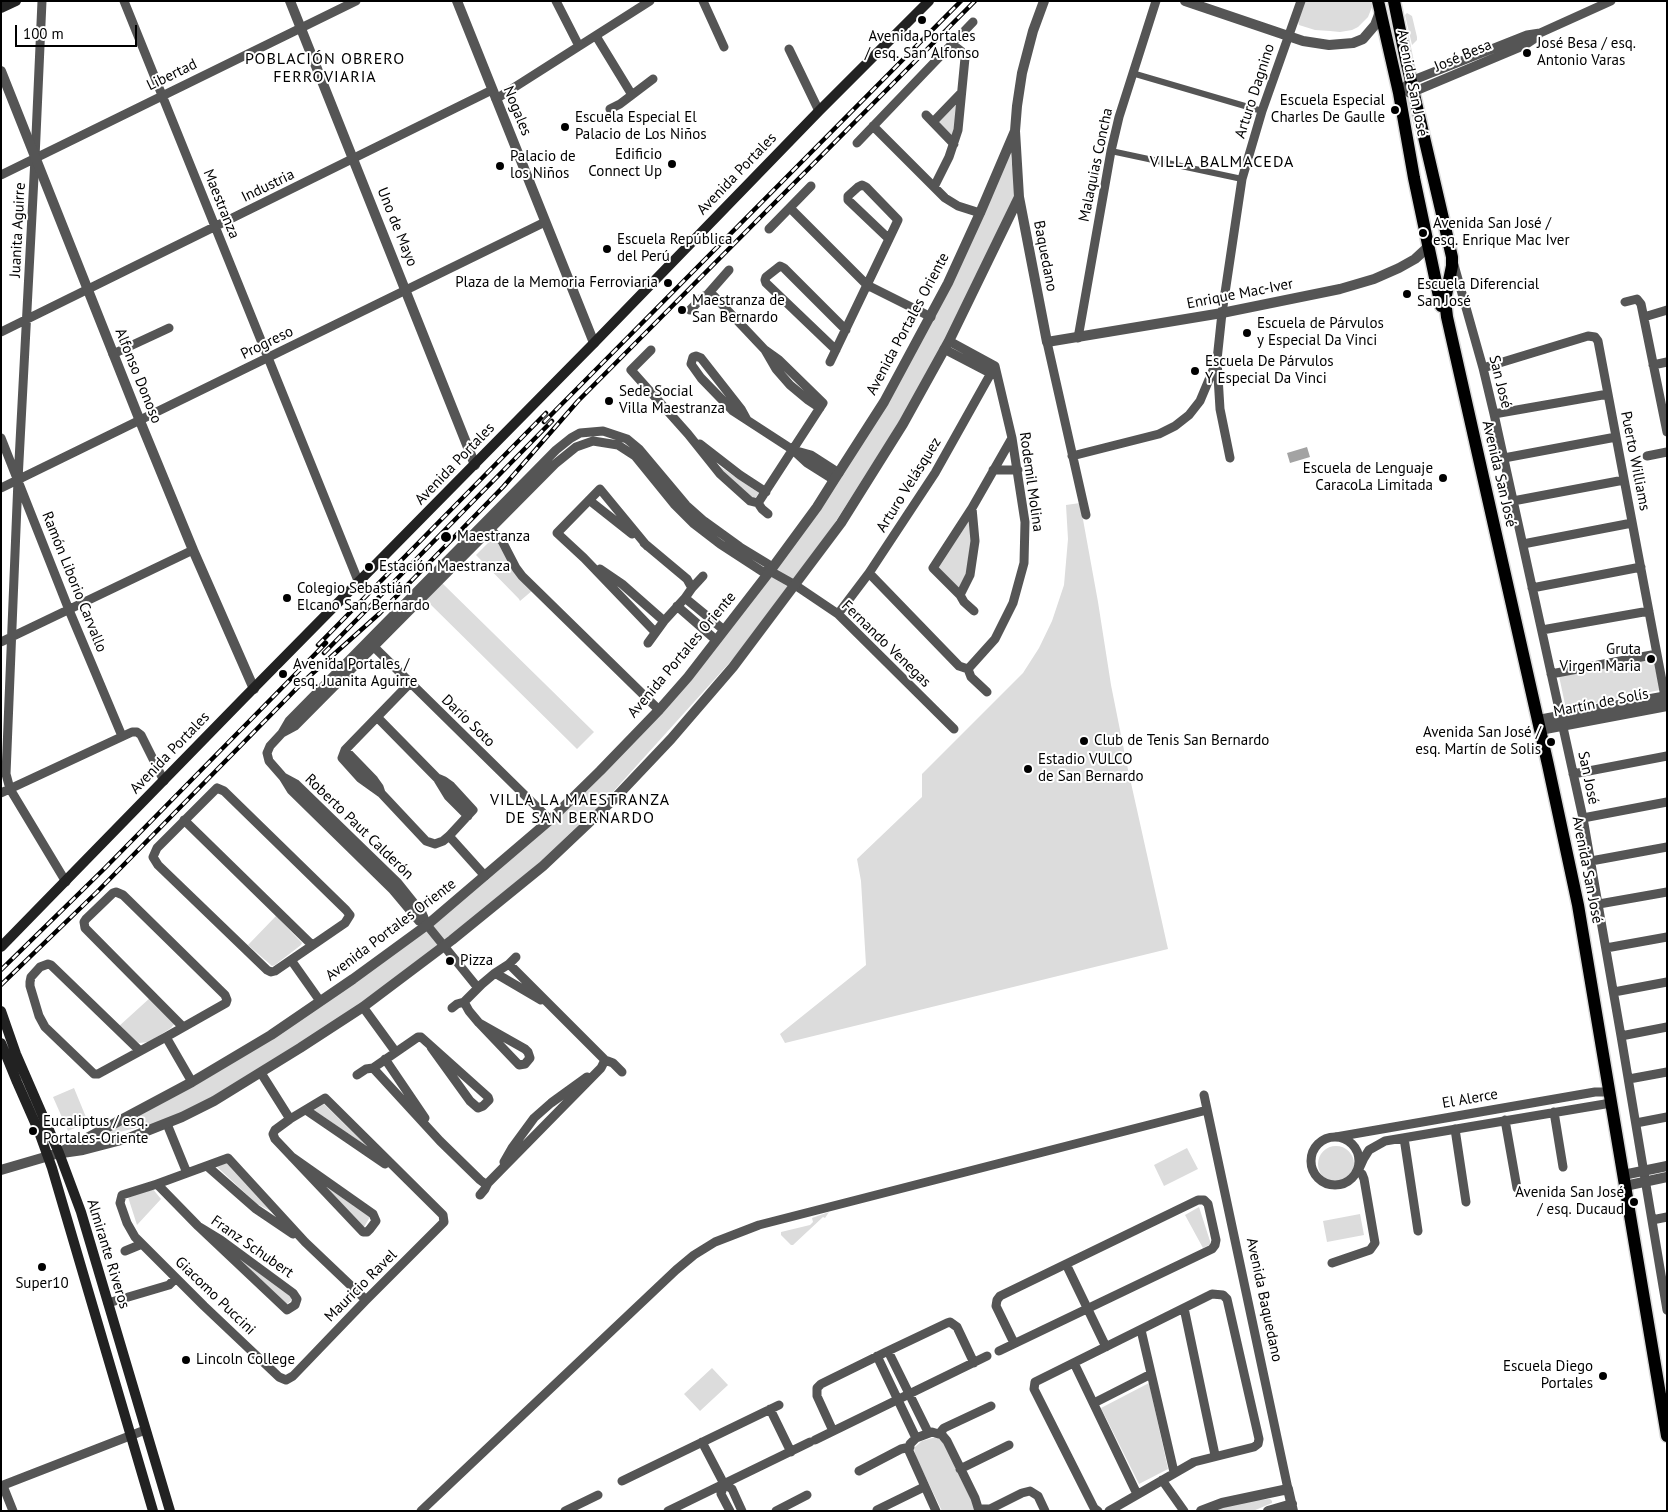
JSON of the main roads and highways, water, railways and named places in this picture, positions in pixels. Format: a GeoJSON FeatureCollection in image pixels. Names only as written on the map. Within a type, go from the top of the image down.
{"type":"FeatureCollection","features":[{"type":"Feature","properties":{"kind":"main road"},"geometry":{"type":"LineString","coordinates":[[1,8],[16,1]]}},
{"type":"Feature","properties":{"kind":"main road","name":"Avenida Portales"},"geometry":{"type":"LineString","coordinates":[[1,947],[929,1]]}},
{"type":"Feature","properties":{"kind":"main road","name":"Avenida San José"},"geometry":{"type":"LineString","coordinates":[[1394,1],[1452,257],[1445,300],[1447,317],[1578,905],[1667,1436]]}},
{"type":"Feature","properties":{"kind":"main road","name":"Avenida San José"},"geometry":{"type":"LineString","coordinates":[[1379,6],[1399,93],[1439,300],[1447,317]]}},
{"type":"Feature","properties":{"kind":"main road"},"geometry":{"type":"LineString","coordinates":[[1428,247],[1444,224]]}},
{"type":"Feature","properties":{"kind":"main road","name":"Almirante Riveros"},"geometry":{"type":"LineString","coordinates":[[1,1011],[16,1054],[60,1153],[81,1212],[170,1511]]}},
{"type":"Feature","properties":{"kind":"main road","name":"Almirante Riveros"},"geometry":{"type":"LineString","coordinates":[[1,1043],[39,1132],[48,1158],[153,1511]]}},
{"type":"Feature","properties":{"kind":"railway"},"geometry":{"type":"LineString","coordinates":[[544,422],[961,1]]}},
{"type":"Feature","properties":{"kind":"railway"},"geometry":{"type":"LineString","coordinates":[[1,985],[97,892],[304,681],[380,613],[503,487],[578,401],[975,1]]}},
{"type":"Feature","properties":{"kind":"railway"},"geometry":{"type":"LineString","coordinates":[[318,645],[546,413]]}},
{"type":"Feature","properties":{"kind":"railway"},"geometry":{"type":"LineString","coordinates":[[324,653],[552,421]]}},
{"type":"Feature","properties":{"kind":"railway"},"geometry":{"type":"LineString","coordinates":[[1,970],[105,868],[326,643]]}},
{"type":"Feature","properties":{"kind":"place","name":"Avenida Portales / esq. San Alfonso"},"geometry":{"type":"Point","coordinates":[922,20]}},
{"type":"Feature","properties":{"kind":"place","name":"José Besa / esq. Antonio Varas"},"geometry":{"type":"Point","coordinates":[1527,53]}},
{"type":"Feature","properties":{"kind":"place","name":"Escuela Especial Charles De Gaulle"},"geometry":{"type":"Point","coordinates":[1395,110]}},
{"type":"Feature","properties":{"kind":"place","name":"Escuela Especial El Palacio de Los Niños"},"geometry":{"type":"Point","coordinates":[565,127]}},
{"type":"Feature","properties":{"kind":"place","name":"Edificio Connect Up"},"geometry":{"type":"Point","coordinates":[672,164]}},
{"type":"Feature","properties":{"kind":"place","name":"Palacio de los Niños"},"geometry":{"type":"Point","coordinates":[500,166]}},
{"type":"Feature","properties":{"kind":"place","name":"Avenida San José / esq. Enrique Mac Iver"},"geometry":{"type":"Point","coordinates":[1423,233]}},
{"type":"Feature","properties":{"kind":"place","name":"Escuela República del Perú"},"geometry":{"type":"Point","coordinates":[607,249]}},
{"type":"Feature","properties":{"kind":"place","name":"Plaza de la Memoria Ferroviaria"},"geometry":{"type":"Point","coordinates":[668,283]}},
{"type":"Feature","properties":{"kind":"place","name":"Escuela Diferencial San José"},"geometry":{"type":"Point","coordinates":[1407,294]}},
{"type":"Feature","properties":{"kind":"place","name":"Maestranza de San Bernardo"},"geometry":{"type":"Point","coordinates":[682,310]}},
{"type":"Feature","properties":{"kind":"place","name":"Escuela de Párvulos y Especial Da Vinci"},"geometry":{"type":"Point","coordinates":[1247,333]}},
{"type":"Feature","properties":{"kind":"place","name":"Escuela De Párvulos Y Especial Da Vinci"},"geometry":{"type":"Point","coordinates":[1195,371]}},
{"type":"Feature","properties":{"kind":"place","name":"Sede Social Villa Maestranza"},"geometry":{"type":"Point","coordinates":[609,401]}},
{"type":"Feature","properties":{"kind":"place","name":"Escuela de Lenguaje CaracoLa Limitada"},"geometry":{"type":"Point","coordinates":[1443,478]}},
{"type":"Feature","properties":{"kind":"place","name":"Maestranza"},"geometry":{"type":"Point","coordinates":[446,537]}},
{"type":"Feature","properties":{"kind":"place","name":"Estación Maestranza"},"geometry":{"type":"Point","coordinates":[369,567]}},
{"type":"Feature","properties":{"kind":"place","name":"Colegio Sebastián Elcano San Bernardo"},"geometry":{"type":"Point","coordinates":[287,598]}},
{"type":"Feature","properties":{"kind":"place","name":"Gruta Virgen Maria"},"geometry":{"type":"Point","coordinates":[1651,659]}},
{"type":"Feature","properties":{"kind":"place","name":"Avenida Portales / esq. Juanita Aguirre"},"geometry":{"type":"Point","coordinates":[283,674]}},
{"type":"Feature","properties":{"kind":"place","name":"Club de Tenis San Bernardo"},"geometry":{"type":"Point","coordinates":[1084,741]}},
{"type":"Feature","properties":{"kind":"place","name":"Avenida San José / esq. Martín de Solis"},"geometry":{"type":"Point","coordinates":[1551,742]}},
{"type":"Feature","properties":{"kind":"place","name":"Estadio VULCO de San Bernardo"},"geometry":{"type":"Point","coordinates":[1028,769]}},
{"type":"Feature","properties":{"kind":"place","name":"Pizza"},"geometry":{"type":"Point","coordinates":[450,961]}},
{"type":"Feature","properties":{"kind":"place","name":"Eucaliptus / esq. Portales-Oriente"},"geometry":{"type":"Point","coordinates":[33,1131]}},
{"type":"Feature","properties":{"kind":"place","name":"Avenida San José / esq. Ducaud"},"geometry":{"type":"Point","coordinates":[1634,1202]}},
{"type":"Feature","properties":{"kind":"place","name":"Super10"},"geometry":{"type":"Point","coordinates":[42,1267]}},
{"type":"Feature","properties":{"kind":"place","name":"Lincoln College"},"geometry":{"type":"Point","coordinates":[186,1360]}},
{"type":"Feature","properties":{"kind":"place","name":"Escuela Diego Portales"},"geometry":{"type":"Point","coordinates":[1603,1376]}},
{"type":"Feature","properties":{"kind":"district","name":"POBLACIÓN OBRERO FERROVIARIA"},"geometry":{"type":"Point","coordinates":[325,68]}},
{"type":"Feature","properties":{"kind":"district","name":"VILLA BALMACEDA"},"geometry":{"type":"Point","coordinates":[1222,162]}},
{"type":"Feature","properties":{"kind":"district","name":"VILLA LA MAESTRANZA DE SAN BERNARDO"},"geometry":{"type":"Point","coordinates":[580,809]}}]}
